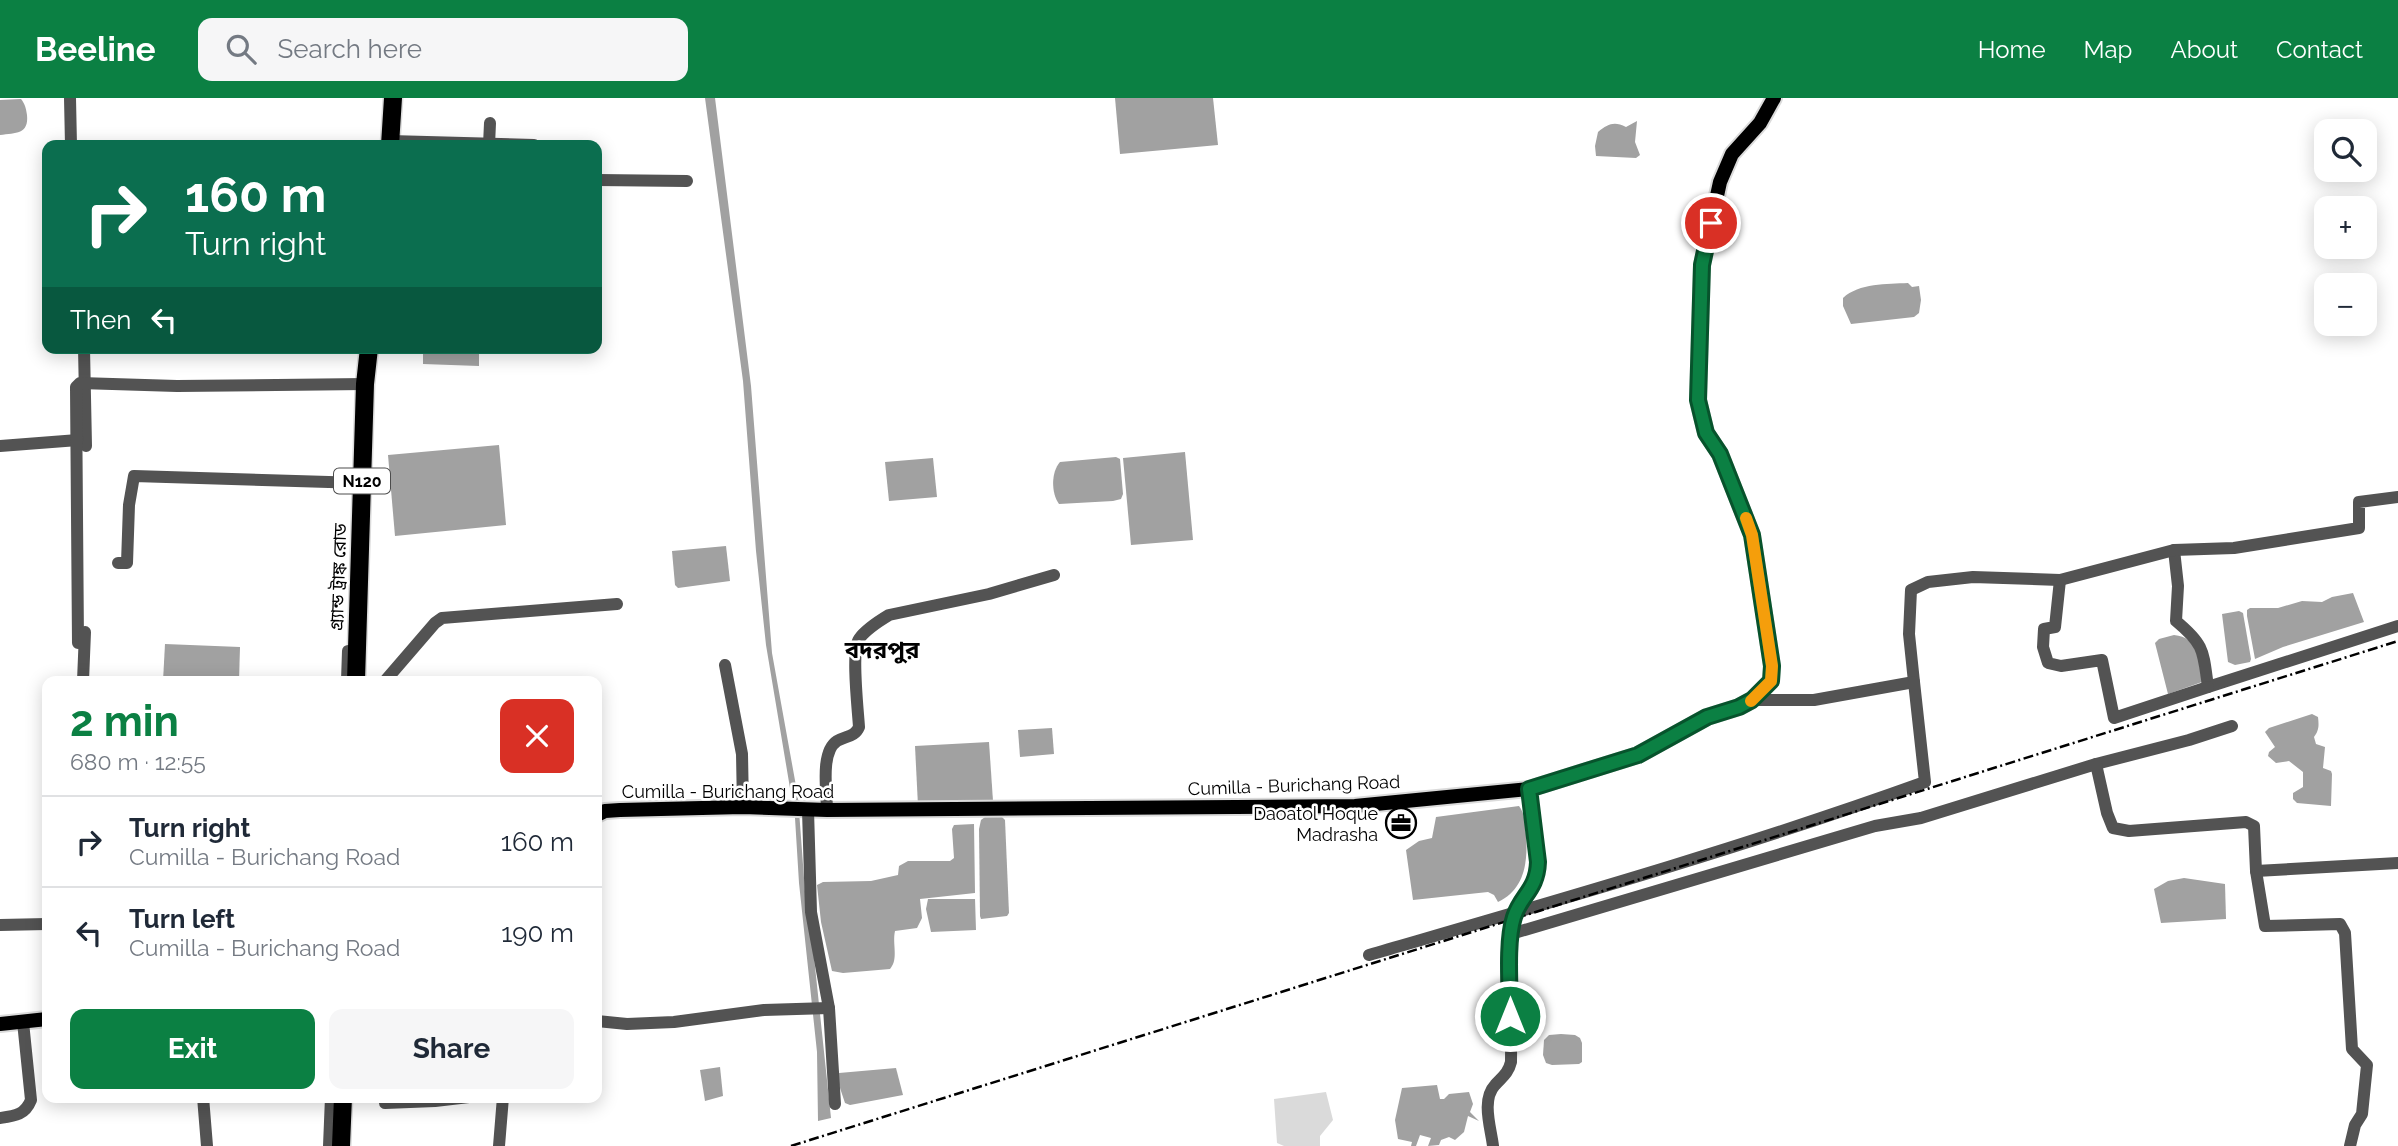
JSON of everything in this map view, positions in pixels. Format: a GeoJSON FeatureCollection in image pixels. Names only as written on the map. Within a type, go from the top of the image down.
{"type":"FeatureCollection","features":[{"type":"Feature","properties":{"kind":"highway"},"geometry":{"type":"LineString","coordinates":[[390,140],[393,98]]}},
{"type":"Feature","properties":{"kind":"highway","name":"গ্র্যান্ড ট্রাঙ্ক রোড"},"geometry":{"type":"LineString","coordinates":[[356,676],[365,384],[368,354]]}},
{"type":"Feature","properties":{"kind":"highway"},"geometry":{"type":"LineString","coordinates":[[341,1146],[343,1103]]}},
{"type":"Feature","properties":{"kind":"main road"},"geometry":{"type":"LineString","coordinates":[[1752,700],[1771,681],[1772,666],[1752,535],[1720,454],[1706,433],[1698,400],[1702,265],[1720,182],[1728,163],[1732,154],[1760,123],[1774,98]]}},
{"type":"Feature","properties":{"kind":"main road","name":"Cumilla - Burichang Road"},"geometry":{"type":"LineString","coordinates":[[602,813],[743,807],[827,810],[1355,806],[1529,789],[1638,755],[1707,717],[1752,700]]}},
{"type":"Feature","properties":{"kind":"main road"},"geometry":{"type":"LineString","coordinates":[[0,1024],[42,1020]]}},
{"type":"Feature","properties":{"kind":"street"},"geometry":{"type":"LineString","coordinates":[[71,98],[71,140]]}},
{"type":"Feature","properties":{"kind":"street"},"geometry":{"type":"LineString","coordinates":[[489,140],[490,123]]}},
{"type":"Feature","properties":{"kind":"street"},"geometry":{"type":"LineString","coordinates":[[602,180],[687,181]]}},
{"type":"Feature","properties":{"kind":"street"},"geometry":{"type":"LineString","coordinates":[[83,676],[85,354]]}},
{"type":"Feature","properties":{"kind":"street"},"geometry":{"type":"LineString","coordinates":[[78,643],[76,387],[80,383],[177,386],[365,384]]}},
{"type":"Feature","properties":{"kind":"street"},"geometry":{"type":"LineString","coordinates":[[0,446],[78,440]]}},
{"type":"Feature","properties":{"kind":"street"},"geometry":{"type":"LineString","coordinates":[[118,563],[127,563],[129,505],[134,476],[362,483]]}},
{"type":"Feature","properties":{"kind":"street"},"geometry":{"type":"LineString","coordinates":[[1368,955],[1840,812],[1925,782],[1909,634],[1911,590],[1928,582],[1973,577],[2060,580],[2174,551],[2234,548],[2359,528],[2359,502],[2398,497]]}},
{"type":"Feature","properties":{"kind":"street"},"geometry":{"type":"LineString","coordinates":[[347,676],[350,600],[360,550]]}},
{"type":"Feature","properties":{"kind":"street"},"geometry":{"type":"LineString","coordinates":[[360,550],[364,603],[363,676]]}},
{"type":"Feature","properties":{"kind":"street"},"geometry":{"type":"LineString","coordinates":[[2174,551],[2178,586],[2176,621],[2194,636],[2203,650],[2208,687]]}},
{"type":"Feature","properties":{"kind":"street"},"geometry":{"type":"LineString","coordinates":[[827,810],[828,753],[836,742],[853,734],[859,727],[855,653],[858,640],[889,615],[989,594],[1054,575]]}},
{"type":"Feature","properties":{"kind":"street"},"geometry":{"type":"LineString","coordinates":[[2060,580],[2055,627],[2044,629],[2043,647],[2048,663],[2061,666],[2102,660],[2114,718],[2398,626]]}},
{"type":"Feature","properties":{"kind":"street"},"geometry":{"type":"LineString","coordinates":[[389,676],[435,622],[442,618],[617,604]]}},
{"type":"Feature","properties":{"kind":"street"},"geometry":{"type":"LineString","coordinates":[[724,665],[742,754],[743,807]]}},
{"type":"Feature","properties":{"kind":"street"},"geometry":{"type":"LineString","coordinates":[[1752,700],[1814,700],[1914,682]]}},
{"type":"Feature","properties":{"kind":"street"},"geometry":{"type":"LineString","coordinates":[[1511,934],[1875,826],[1921,818],[2096,764],[2232,726]]}},
{"type":"Feature","properties":{"kind":"street"},"geometry":{"type":"LineString","coordinates":[[2096,764],[2113,828],[2129,831],[2246,822],[2255,826],[2256,871],[2265,926],[2340,924],[2345,933],[2352,1049],[2367,1065],[2362,1114],[2355,1125],[2350,1146]]}},
{"type":"Feature","properties":{"kind":"street"},"geometry":{"type":"LineString","coordinates":[[1493,1146],[1487,1098],[1493,1086],[1509,1070],[1511,1062],[1511,934],[1516,912],[1538,874],[1529,789]]}},
{"type":"Feature","properties":{"kind":"street"},"geometry":{"type":"LineString","coordinates":[[808,810],[811,912],[825,1007],[835,1104]]}},
{"type":"Feature","properties":{"kind":"street"},"geometry":{"type":"LineString","coordinates":[[2256,871],[2398,863]]}},
{"type":"Feature","properties":{"kind":"street"},"geometry":{"type":"LineString","coordinates":[[0,925],[42,924]]}},
{"type":"Feature","properties":{"kind":"street"},"geometry":{"type":"LineString","coordinates":[[602,1022],[627,1024],[674,1022],[764,1010],[825,1007]]}},
{"type":"Feature","properties":{"kind":"street"},"geometry":{"type":"LineString","coordinates":[[0,1118],[19,1115],[31,1100],[23,1022]]}},
{"type":"Feature","properties":{"kind":"street"},"geometry":{"type":"LineString","coordinates":[[203,1103],[207,1146]]}},
{"type":"Feature","properties":{"kind":"street"},"geometry":{"type":"LineString","coordinates":[[329,1146],[331,1103]]}},
{"type":"Feature","properties":{"kind":"street"},"geometry":{"type":"LineString","coordinates":[[347,1146],[350,1103]]}},
{"type":"Feature","properties":{"kind":"street"},"geometry":{"type":"LineString","coordinates":[[499,1146],[503,1103]]}},
{"type":"Feature","properties":{"kind":"shaded area"},"geometry":{"type":"Polygon","coordinates":[[[705,98],[715,98],[751,386],[772,653],[798,797],[806,905],[831,1118],[818,1121],[817,1052],[799,883],[795,818],[766,645],[743,381],[705,98]]]}},
{"type":"Feature","properties":{"kind":"shaded area"},"geometry":{"type":"Polygon","coordinates":[[[1115,98],[1213,98],[1218,145],[1120,154],[1115,98]]]}},
{"type":"Feature","properties":{"kind":"shaded area"},"geometry":{"type":"Polygon","coordinates":[[[21,99],[27,113],[26,126],[20,131],[0,135],[0,100],[21,99]]]}},
{"type":"Feature","properties":{"kind":"shaded area"},"geometry":{"type":"Polygon","coordinates":[[[1637,121],[1635,142],[1640,155],[1636,158],[1596,156],[1598,132],[1611,124],[1626,127],[1637,121]]]}},
{"type":"Feature","properties":{"kind":"shaded area"},"geometry":{"type":"Polygon","coordinates":[[[1908,283],[1912,287],[1919,286],[1919,313],[1914,317],[1851,324],[1843,306],[1843,298],[1857,289],[1874,285],[1908,283]]]}},
{"type":"Feature","properties":{"kind":"shaded area"},"geometry":{"type":"Polygon","coordinates":[[[423,354],[479,354],[479,366],[423,364],[423,354]]]}},
{"type":"Feature","properties":{"kind":"shaded area"},"geometry":{"type":"Polygon","coordinates":[[[499,445],[506,525],[395,536],[388,455],[499,445]]]}},
{"type":"Feature","properties":{"kind":"shaded area"},"geometry":{"type":"Polygon","coordinates":[[[1185,452],[1193,540],[1131,545],[1123,458],[1185,452]]]}},
{"type":"Feature","properties":{"kind":"shaded area"},"geometry":{"type":"Polygon","coordinates":[[[1116,457],[1120,459],[1123,494],[1121,499],[1059,504],[1053,483],[1060,462],[1116,457]]]}},
{"type":"Feature","properties":{"kind":"shaded area"},"geometry":{"type":"Polygon","coordinates":[[[933,458],[937,497],[889,501],[885,462],[933,458]]]}},
{"type":"Feature","properties":{"kind":"shaded area"},"geometry":{"type":"Polygon","coordinates":[[[726,546],[730,581],[678,588],[675,585],[672,551],[726,546]]]}},
{"type":"Feature","properties":{"kind":"shaded area"},"geometry":{"type":"Polygon","coordinates":[[[2353,593],[2364,622],[2283,647],[2255,659],[2247,610],[2278,608],[2302,601],[2322,602],[2353,593]]]}},
{"type":"Feature","properties":{"kind":"shaded area"},"geometry":{"type":"Polygon","coordinates":[[[2239,611],[2243,613],[2251,659],[2250,662],[2235,665],[2228,662],[2222,614],[2239,611]]]}},
{"type":"Feature","properties":{"kind":"shaded area"},"geometry":{"type":"Polygon","coordinates":[[[2174,635],[2193,645],[2202,682],[2168,694],[2155,643],[2159,639],[2174,635]]]}},
{"type":"Feature","properties":{"kind":"shaded area"},"geometry":{"type":"Polygon","coordinates":[[[165,644],[240,647],[239,676],[163,676],[165,644]]]}},
{"type":"Feature","properties":{"kind":"shaded area"},"geometry":{"type":"Polygon","coordinates":[[[2312,714],[2318,717],[2318,728],[2314,737],[2316,744],[2325,747],[2323,768],[2332,774],[2331,806],[2297,803],[2293,799],[2293,793],[2303,787],[2303,772],[2289,761],[2276,763],[2268,756],[2275,747],[2265,732],[2269,728],[2312,714]]]}},
{"type":"Feature","properties":{"kind":"shaded area"},"geometry":{"type":"Polygon","coordinates":[[[1052,728],[1054,754],[1020,757],[1018,730],[1052,728]]]}},
{"type":"Feature","properties":{"kind":"shaded area"},"geometry":{"type":"Polygon","coordinates":[[[989,742],[993,801],[918,806],[915,746],[989,742]]]}},
{"type":"Feature","properties":{"kind":"shaded area"},"geometry":{"type":"Polygon","coordinates":[[[1519,806],[1524,816],[1525,864],[1514,890],[1498,902],[1494,895],[1488,892],[1413,900],[1406,850],[1419,841],[1432,838],[1436,817],[1519,806]]]}},
{"type":"Feature","properties":{"kind":"shaded area"},"geometry":{"type":"Polygon","coordinates":[[[985,817],[1002,817],[1005,820],[1009,913],[1007,916],[981,919],[979,829],[981,820],[985,817]]]}},
{"type":"Feature","properties":{"kind":"shaded area"},"geometry":{"type":"Polygon","coordinates":[[[974,824],[975,893],[920,899],[922,918],[917,928],[895,931],[895,956],[890,969],[843,973],[832,971],[821,922],[817,885],[823,882],[871,881],[898,875],[899,866],[908,861],[950,861],[954,858],[954,825],[974,824]]]}},
{"type":"Feature","properties":{"kind":"shaded area"},"geometry":{"type":"Polygon","coordinates":[[[2184,878],[2225,884],[2226,919],[2161,923],[2154,889],[2168,881],[2184,878]]]}},
{"type":"Feature","properties":{"kind":"shaded area"},"geometry":{"type":"Polygon","coordinates":[[[928,899],[975,899],[976,930],[931,932],[926,909],[928,899]]]}},
{"type":"Feature","properties":{"kind":"shaded area"},"geometry":{"type":"Polygon","coordinates":[[[1561,1034],[1580,1038],[1582,1062],[1552,1065],[1546,1063],[1543,1055],[1544,1040],[1549,1035],[1561,1034]]]}},
{"type":"Feature","properties":{"kind":"shaded area"},"geometry":{"type":"Polygon","coordinates":[[[720,1067],[723,1096],[705,1101],[700,1070],[720,1067]]]}},
{"type":"Feature","properties":{"kind":"shaded area"},"geometry":{"type":"Polygon","coordinates":[[[896,1068],[903,1095],[850,1105],[845,1103],[838,1082],[839,1073],[896,1068]]]}},
{"type":"Feature","properties":{"kind":"shaded area"},"geometry":{"type":"Polygon","coordinates":[[[1437,1085],[1440,1099],[1449,1094],[1469,1092],[1473,1104],[1470,1112],[1479,1121],[1468,1116],[1464,1132],[1455,1140],[1449,1137],[1441,1140],[1439,1145],[1428,1146],[1431,1138],[1420,1135],[1416,1146],[1411,1146],[1412,1142],[1398,1139],[1395,1120],[1402,1088],[1437,1085]]]}},
{"type":"Feature","properties":{"kind":"shaded area"},"geometry":{"type":"Polygon","coordinates":[[[1326,1092],[1333,1120],[1320,1136],[1320,1146],[1284,1146],[1277,1143],[1274,1099],[1326,1092]]]}},
{"type":"Feature","properties":{"kind":"railway"},"geometry":{"type":"LineString","coordinates":[[791,1146],[2398,641]]}},
{"type":"Feature","properties":{"kind":"slow traffic"},"geometry":{"type":"LineString","coordinates":[[1746,518],[1752,535],[1772,666],[1771,681],[1751,701]]}},
{"type":"Feature","properties":{"kind":"place","name":"Daoatol Hoque Madrasha"},"geometry":{"type":"Point","coordinates":[1401,823]}},
{"type":"Feature","properties":{"kind":"district","name":"বদরপুর"},"geometry":{"type":"Point","coordinates":[882,649]}},
{"type":"Feature","properties":{"kind":"route"},"geometry":{"type":"LineString","coordinates":[[1510,1016],[1513,919],[1538,874],[1529,789],[1638,755],[1707,717],[1752,700],[1771,681],[1772,666],[1752,535],[1720,454],[1706,433],[1698,400],[1702,265],[1711,223]]}}]}
